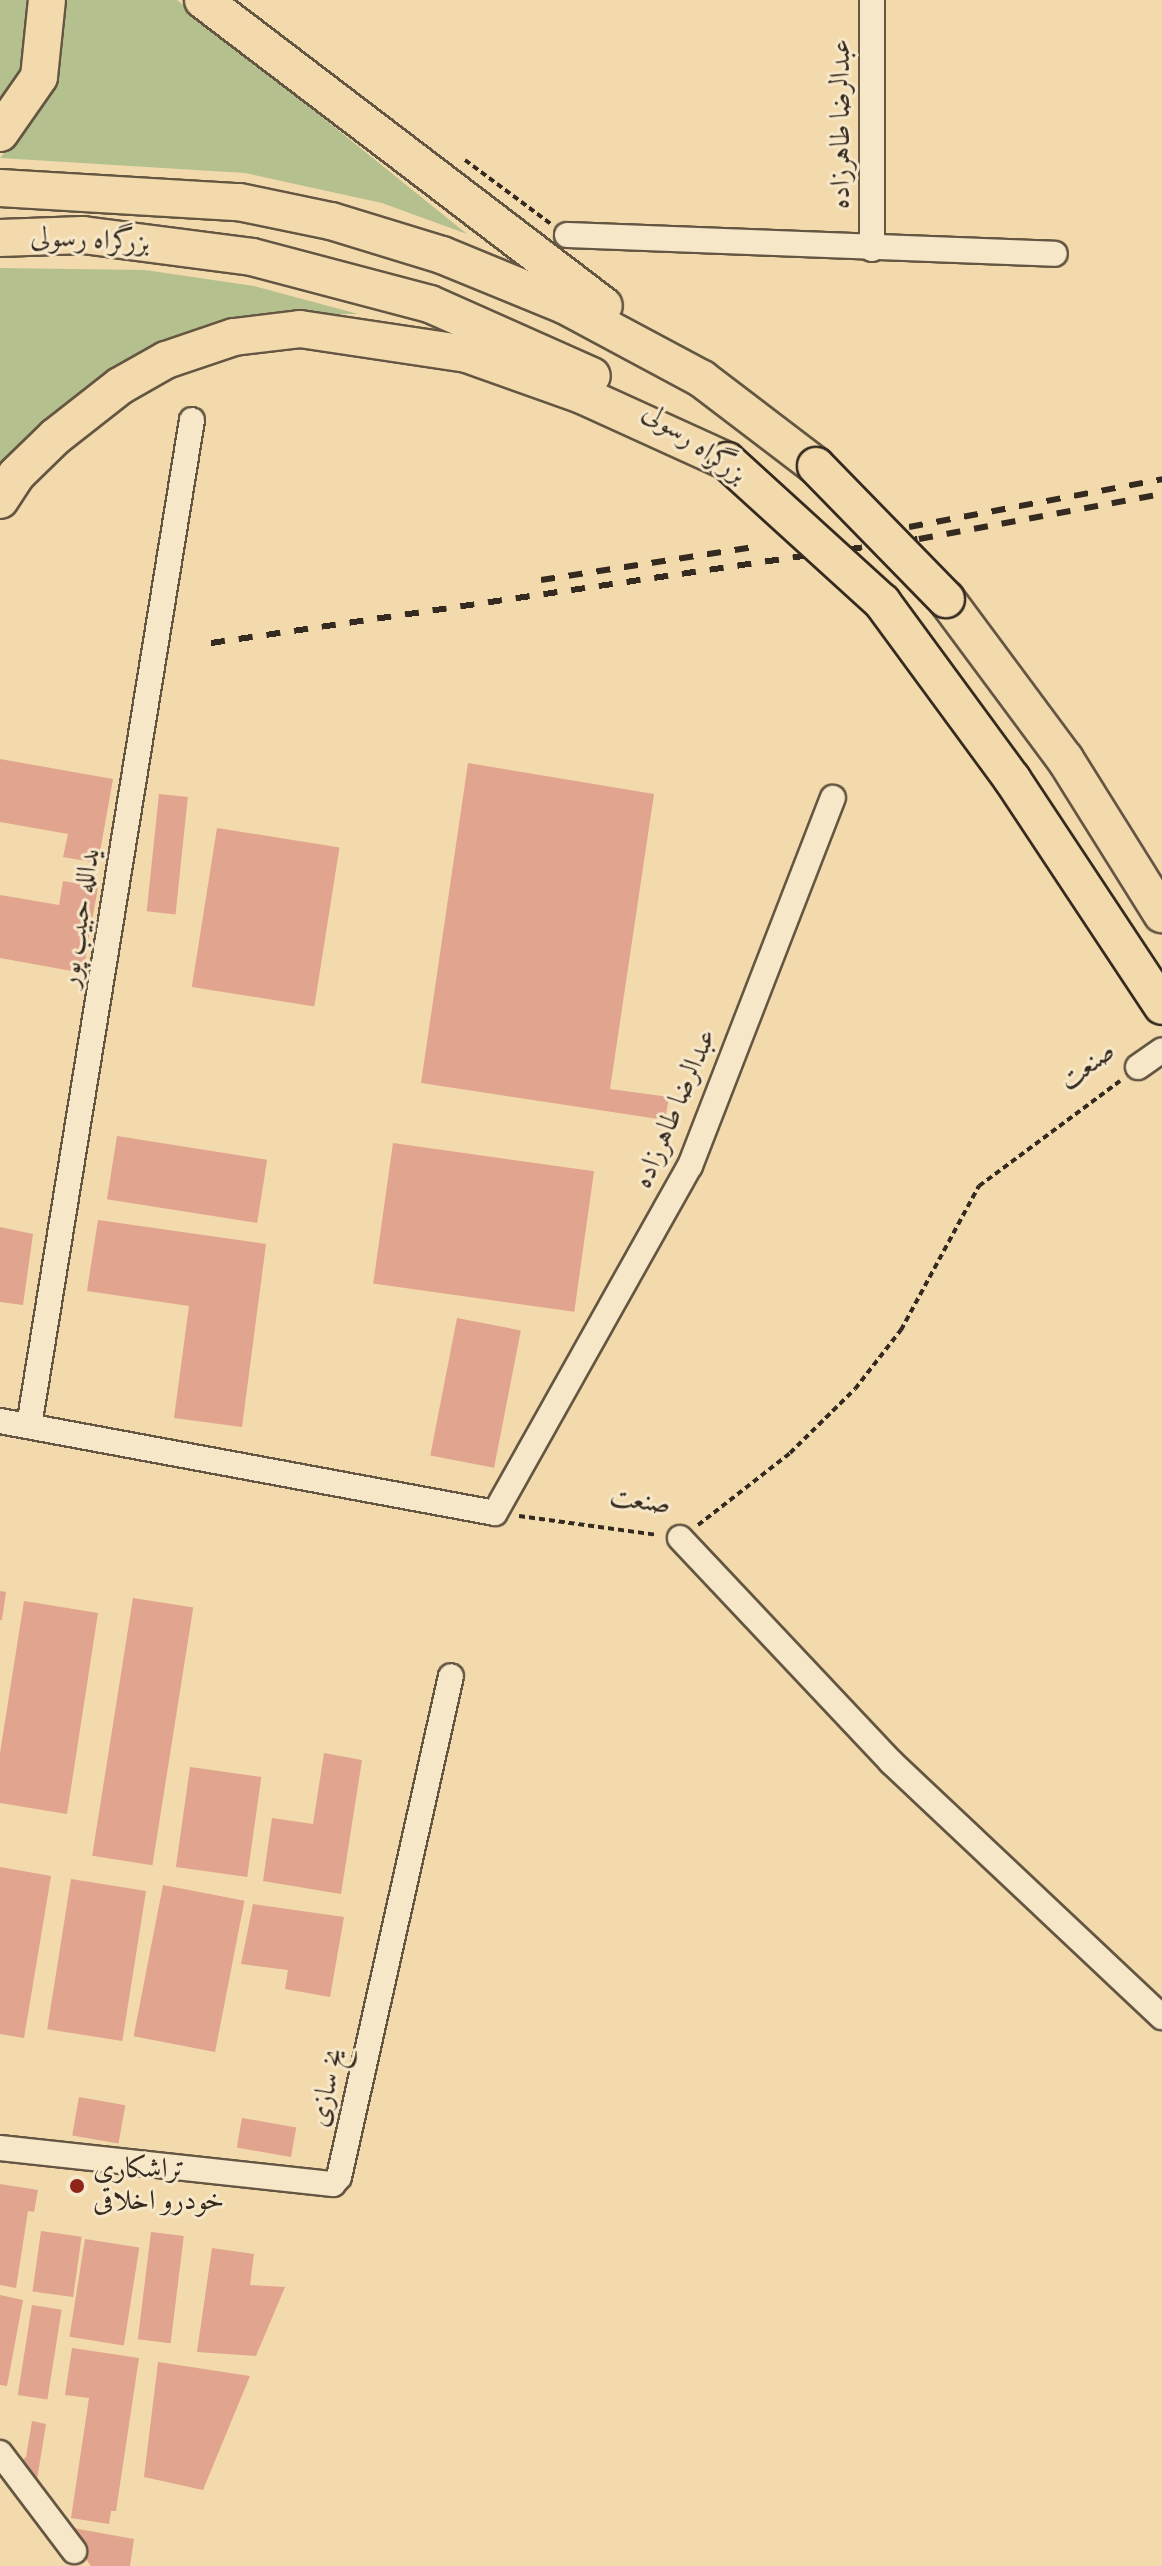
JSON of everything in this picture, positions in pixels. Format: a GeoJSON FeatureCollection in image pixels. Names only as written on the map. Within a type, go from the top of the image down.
{"type":"FeatureCollection","features":[{"type":"Feature","properties":{"kind":"highway"},"geometry":{"type":"LineString","coordinates":[[0,133],[39,77],[47,0]]}},
{"type":"Feature","properties":{"kind":"highway"},"geometry":{"type":"LineString","coordinates":[[203,0],[702,379]]}},
{"type":"Feature","properties":{"kind":"highway","name":"بزرگراه رسولی"},"geometry":{"type":"LineString","coordinates":[[0,188],[239,202],[331,221],[442,255],[564,305],[702,379],[816,466],[946,599],[1065,759],[1162,914]]}},
{"type":"Feature","properties":{"kind":"highway","name":"بزرگراه رسولی"},"geometry":{"type":"LineString","coordinates":[[0,238],[83,235],[252,257],[430,304],[594,376],[727,461],[882,602],[1012,779],[1162,1006]]}},
{"type":"Feature","properties":{"kind":"highway"},"geometry":{"type":"LineString","coordinates":[[0,500],[16,475],[55,437],[120,386],[166,360],[234,337],[300,329],[467,354],[582,395],[727,461]]}},
{"type":"Feature","properties":{"kind":"street","name":"عبدالرضا طاهرزاده"},"geometry":{"type":"LineString","coordinates":[[872,0],[872,249]]}},
{"type":"Feature","properties":{"kind":"street"},"geometry":{"type":"LineString","coordinates":[[567,235],[1055,254]]}},
{"type":"Feature","properties":{"kind":"street","name":"یدالله حبیب پور"},"geometry":{"type":"LineString","coordinates":[[29,1426],[192,420]]}},
{"type":"Feature","properties":{"kind":"street","name":"عبدالرضا طاهرزاده"},"geometry":{"type":"LineString","coordinates":[[495,1513],[690,1166],[833,798]]}},
{"type":"Feature","properties":{"kind":"street","name":"صنعت"},"geometry":{"type":"LineString","coordinates":[[1138,1067],[1162,1050]]}},
{"type":"Feature","properties":{"kind":"street"},"geometry":{"type":"LineString","coordinates":[[0,1421],[495,1513]]}},
{"type":"Feature","properties":{"kind":"street"},"geometry":{"type":"LineString","coordinates":[[680,1538],[891,1762],[1162,2017]]}},
{"type":"Feature","properties":{"kind":"street","name":"یخ سازی"},"geometry":{"type":"LineString","coordinates":[[0,2148],[333,2184],[339,2177],[451,1676]]}},
{"type":"Feature","properties":{"kind":"street"},"geometry":{"type":"LineString","coordinates":[[0,2453],[74,2551]]}},
{"type":"Feature","properties":{"kind":"path","name":"صنعت"},"geometry":{"type":"LineString","coordinates":[[495,1513],[680,1538],[790,1453],[855,1389],[901,1330],[979,1186],[1138,1067]]}},
{"type":"Feature","properties":{"kind":"green space"},"geometry":{"type":"Polygon","coordinates":[[[0,0],[26,0],[28,36],[18,74],[0,102],[0,0]]]}},
{"type":"Feature","properties":{"kind":"green space"},"geometry":{"type":"Polygon","coordinates":[[[62,0],[177,0],[467,234],[382,203],[245,173],[0,158],[49,98],[62,56],[62,0]]]}},
{"type":"Feature","properties":{"kind":"green space"},"geometry":{"type":"Polygon","coordinates":[[[0,268],[145,270],[254,286],[358,314],[265,314],[199,337],[0,485],[0,268]]]}},
{"type":"Feature","properties":{"kind":"building"},"geometry":{"type":"Polygon","coordinates":[[[0,759],[113,779],[98,863],[63,857],[68,834],[0,822],[0,759]]]}},
{"type":"Feature","properties":{"kind":"building"},"geometry":{"type":"Polygon","coordinates":[[[468,763],[654,794],[610,1089],[669,1097],[665,1120],[421,1083],[468,763]]]}},
{"type":"Feature","properties":{"kind":"building"},"geometry":{"type":"Polygon","coordinates":[[[159,794],[188,797],[176,914],[147,911],[159,794]]]}},
{"type":"Feature","properties":{"kind":"building"},"geometry":{"type":"Polygon","coordinates":[[[217,828],[339,847],[314,1006],[192,987],[217,828]]]}},
{"type":"Feature","properties":{"kind":"building"},"geometry":{"type":"Polygon","coordinates":[[[63,881],[98,887],[83,973],[0,958],[0,895],[59,905],[63,881]]]}},
{"type":"Feature","properties":{"kind":"building"},"geometry":{"type":"Polygon","coordinates":[[[117,1136],[267,1160],[257,1223],[107,1199],[117,1136]]]}},
{"type":"Feature","properties":{"kind":"building"},"geometry":{"type":"Polygon","coordinates":[[[393,1143],[594,1171],[574,1312],[373,1284],[393,1143]]]}},
{"type":"Feature","properties":{"kind":"building"},"geometry":{"type":"Polygon","coordinates":[[[98,1220],[266,1244],[242,1427],[174,1418],[189,1306],[87,1291],[98,1220]]]}},
{"type":"Feature","properties":{"kind":"building"},"geometry":{"type":"Polygon","coordinates":[[[0,1227],[33,1234],[23,1305],[0,1302],[0,1227]]]}},
{"type":"Feature","properties":{"kind":"building"},"geometry":{"type":"Polygon","coordinates":[[[457,1318],[521,1330],[494,1468],[430,1455],[457,1318]]]}},
{"type":"Feature","properties":{"kind":"building"},"geometry":{"type":"Polygon","coordinates":[[[0,1591],[6,1592],[2,1620],[0,1620],[0,1591]]]}},
{"type":"Feature","properties":{"kind":"building"},"geometry":{"type":"Polygon","coordinates":[[[133,1598],[193,1608],[152,1865],[92,1856],[133,1598]]]}},
{"type":"Feature","properties":{"kind":"building"},"geometry":{"type":"Polygon","coordinates":[[[24,1601],[98,1613],[67,1814],[0,1803],[0,1753],[24,1601]]]}},
{"type":"Feature","properties":{"kind":"building"},"geometry":{"type":"Polygon","coordinates":[[[324,1753],[362,1760],[341,1894],[263,1881],[272,1818],[313,1824],[324,1753]]]}},
{"type":"Feature","properties":{"kind":"building"},"geometry":{"type":"Polygon","coordinates":[[[190,1767],[261,1777],[247,1877],[176,1867],[190,1767]]]}},
{"type":"Feature","properties":{"kind":"building"},"geometry":{"type":"Polygon","coordinates":[[[0,1867],[51,1876],[24,2038],[0,2034],[0,1867]]]}},
{"type":"Feature","properties":{"kind":"building"},"geometry":{"type":"Polygon","coordinates":[[[71,1879],[146,1891],[122,2041],[47,2029],[71,1879]]]}},
{"type":"Feature","properties":{"kind":"building"},"geometry":{"type":"Polygon","coordinates":[[[163,1885],[244,1901],[215,2052],[134,2036],[163,1885]]]}},
{"type":"Feature","properties":{"kind":"building"},"geometry":{"type":"Polygon","coordinates":[[[253,1904],[344,1917],[330,1997],[285,1989],[288,1970],[241,1964],[253,1904]]]}},
{"type":"Feature","properties":{"kind":"building"},"geometry":{"type":"Polygon","coordinates":[[[79,2097],[125,2105],[119,2144],[72,2135],[79,2097]]]}},
{"type":"Feature","properties":{"kind":"building"},"geometry":{"type":"Polygon","coordinates":[[[242,2118],[296,2128],[291,2157],[237,2148],[242,2118]]]}},
{"type":"Feature","properties":{"kind":"building"},"geometry":{"type":"Polygon","coordinates":[[[0,2184],[38,2190],[34,2212],[28,2211],[16,2288],[0,2285],[0,2184]]]}},
{"type":"Feature","properties":{"kind":"building"},"geometry":{"type":"Polygon","coordinates":[[[41,2231],[82,2237],[73,2297],[33,2291],[41,2231]]]}},
{"type":"Feature","properties":{"kind":"building"},"geometry":{"type":"Polygon","coordinates":[[[151,2232],[184,2236],[171,2343],[138,2339],[151,2232]]]}},
{"type":"Feature","properties":{"kind":"building"},"geometry":{"type":"Polygon","coordinates":[[[85,2239],[139,2248],[124,2345],[70,2337],[85,2239]]]}},
{"type":"Feature","properties":{"kind":"building"},"geometry":{"type":"Polygon","coordinates":[[[212,2248],[254,2254],[250,2285],[285,2287],[256,2356],[197,2352],[212,2248]]]}},
{"type":"Feature","properties":{"kind":"building"},"geometry":{"type":"Polygon","coordinates":[[[0,2295],[23,2300],[7,2386],[0,2385],[0,2295]]]}},
{"type":"Feature","properties":{"kind":"building"},"geometry":{"type":"Polygon","coordinates":[[[32,2305],[62,2310],[47,2400],[18,2395],[32,2305]]]}},
{"type":"Feature","properties":{"kind":"building"},"geometry":{"type":"Polygon","coordinates":[[[72,2348],[139,2358],[116,2511],[111,2511],[109,2524],[71,2518],[89,2398],[65,2395],[72,2348]]]}},
{"type":"Feature","properties":{"kind":"building"},"geometry":{"type":"Polygon","coordinates":[[[158,2362],[250,2376],[203,2490],[144,2477],[158,2362]]]}},
{"type":"Feature","properties":{"kind":"building"},"geometry":{"type":"Polygon","coordinates":[[[32,2421],[46,2424],[36,2486],[18,2463],[26,2457],[32,2421]]]}},
{"type":"Feature","properties":{"kind":"building"},"geometry":{"type":"Polygon","coordinates":[[[62,2526],[134,2539],[130,2566],[91,2566],[62,2526]]]}},
{"type":"Feature","properties":{"kind":"railway"},"geometry":{"type":"LineString","coordinates":[[909,527],[1162,479]]}},
{"type":"Feature","properties":{"kind":"railway"},"geometry":{"type":"LineString","coordinates":[[211,643],[919,539],[1162,494]]}},
{"type":"Feature","properties":{"kind":"railway"},"geometry":{"type":"LineString","coordinates":[[541,580],[755,547]]}},
{"type":"Feature","properties":{"kind":"place","name":"تراشکاری خودرو اخلاقی"},"geometry":{"type":"Point","coordinates":[77,2186]}}]}
